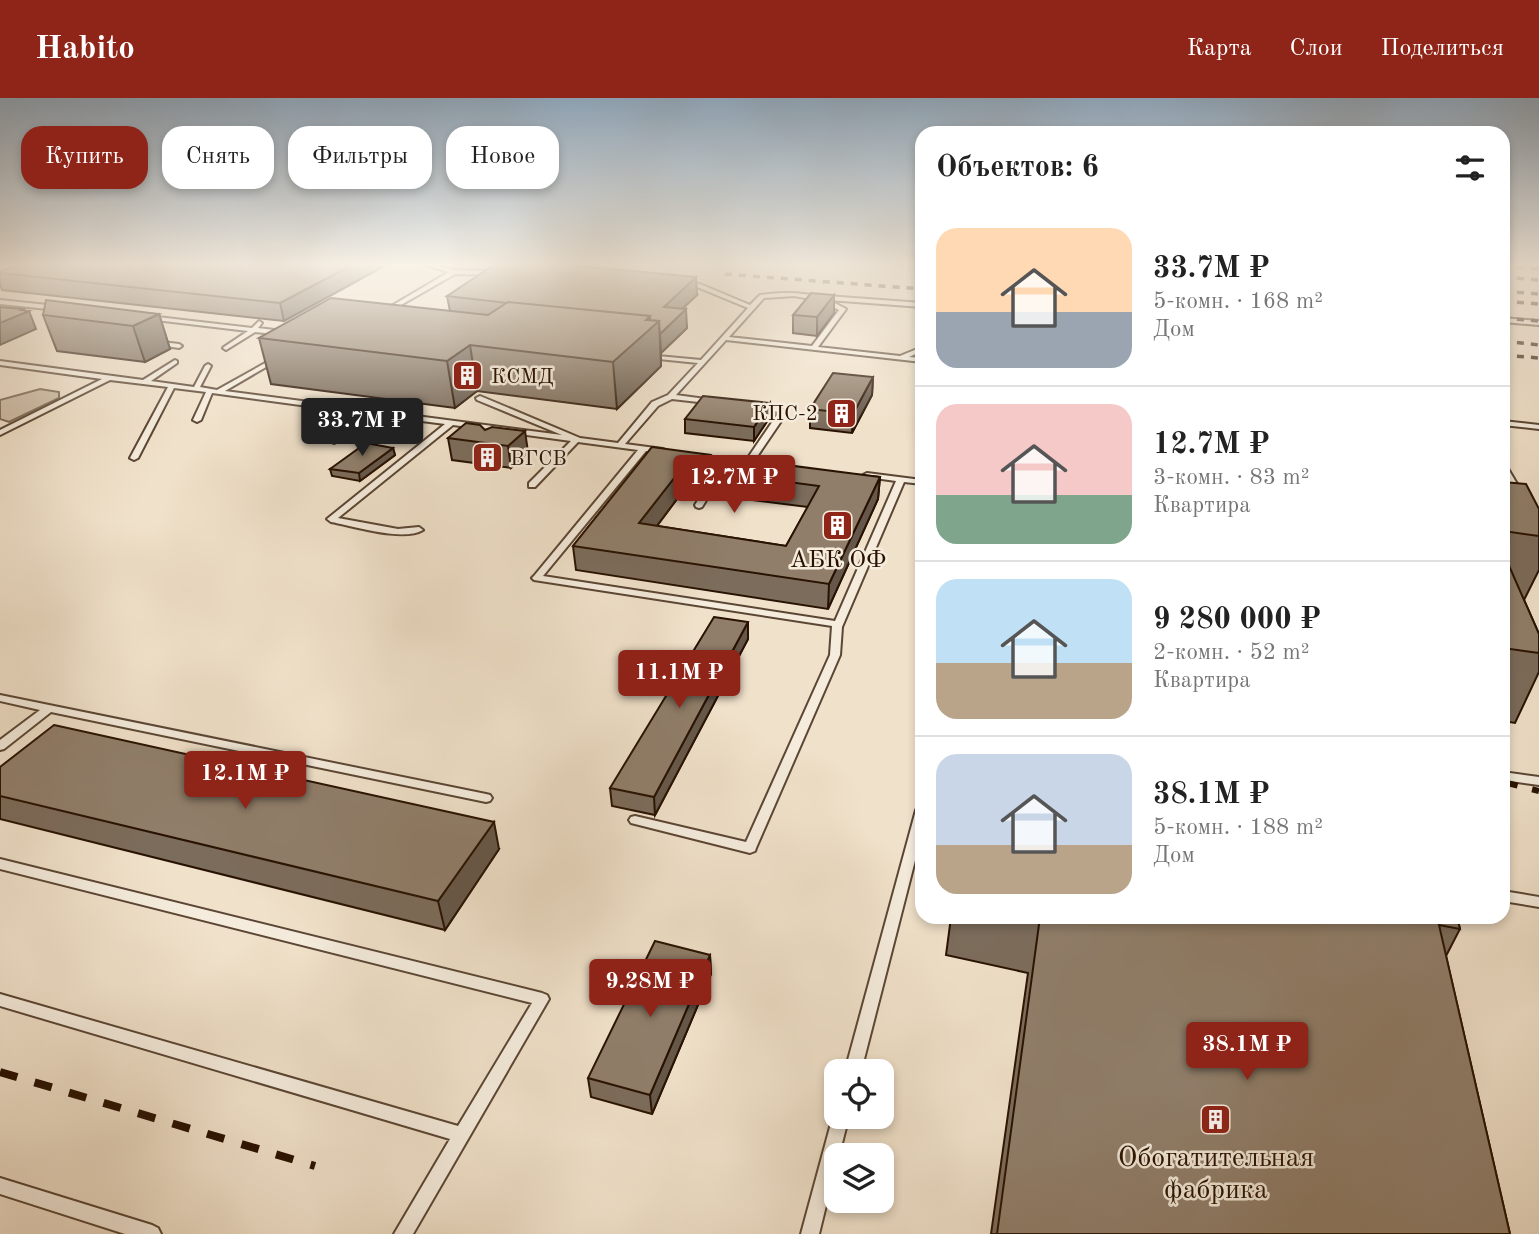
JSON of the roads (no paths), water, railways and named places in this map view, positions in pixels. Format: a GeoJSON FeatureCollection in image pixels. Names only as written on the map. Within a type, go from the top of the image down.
{"type":"FeatureCollection","features":[{"type":"Feature","properties":{"kind":"lane"},"geometry":{"type":"LineString","coordinates":[[148,318],[292,334]]}},
{"type":"Feature","properties":{"kind":"lane"},"geometry":{"type":"LineString","coordinates":[[620,445],[655,404],[671,397],[740,318]]}},
{"type":"Feature","properties":{"kind":"lane"},"geometry":{"type":"LineString","coordinates":[[814,348],[836,318]]}},
{"type":"Feature","properties":{"kind":"lane"},"geometry":{"type":"LineString","coordinates":[[1510,321],[1539,323]]}},
{"type":"Feature","properties":{"kind":"lane"},"geometry":{"type":"LineString","coordinates":[[226,348],[254,330],[258,323]]}},
{"type":"Feature","properties":{"kind":"lane"},"geometry":{"type":"LineString","coordinates":[[724,338],[915,359]]}},
{"type":"Feature","properties":{"kind":"lane"},"geometry":{"type":"LineString","coordinates":[[139,341],[179,346]]}},
{"type":"Feature","properties":{"kind":"lane"},"geometry":{"type":"LineString","coordinates":[[900,358],[915,352]]}},
{"type":"Feature","properties":{"kind":"lane"},"geometry":{"type":"LineString","coordinates":[[197,420],[214,391],[283,355]]}},
{"type":"Feature","properties":{"kind":"lane"},"geometry":{"type":"LineString","coordinates":[[634,355],[702,362]]}},
{"type":"Feature","properties":{"kind":"lane"},"geometry":{"type":"LineString","coordinates":[[145,382],[175,362]]}},
{"type":"Feature","properties":{"kind":"lane"},"geometry":{"type":"LineString","coordinates":[[0,363],[669,451]]}},
{"type":"Feature","properties":{"kind":"lane"},"geometry":{"type":"LineString","coordinates":[[197,389],[208,366]]}},
{"type":"Feature","properties":{"kind":"lane"},"geometry":{"type":"LineString","coordinates":[[0,433],[110,377]]}},
{"type":"Feature","properties":{"kind":"lane"},"geometry":{"type":"LineString","coordinates":[[134,458],[172,386]]}},
{"type":"Feature","properties":{"kind":"lane"},"geometry":{"type":"LineString","coordinates":[[671,397],[721,403]]}},
{"type":"Feature","properties":{"kind":"lane"},"geometry":{"type":"LineString","coordinates":[[480,398],[577,439]]}},
{"type":"Feature","properties":{"kind":"lane"},"geometry":{"type":"LineString","coordinates":[[746,406],[784,411],[744,461],[763,464]]}},
{"type":"Feature","properties":{"kind":"lane"},"geometry":{"type":"LineString","coordinates":[[334,441],[373,412]]}},
{"type":"Feature","properties":{"kind":"lane"},"geometry":{"type":"LineString","coordinates":[[419,530],[398,532],[331,519],[451,423]]}},
{"type":"Feature","properties":{"kind":"lane"},"geometry":{"type":"LineString","coordinates":[[1510,424],[1539,427]]}},
{"type":"Feature","properties":{"kind":"lane"},"geometry":{"type":"LineString","coordinates":[[496,442],[509,430]]}},
{"type":"Feature","properties":{"kind":"lane"},"geometry":{"type":"LineString","coordinates":[[532,485],[577,439]]}},
{"type":"Feature","properties":{"kind":"lane"},"geometry":{"type":"LineString","coordinates":[[644,448],[537,578],[838,624]]}},
{"type":"Feature","properties":{"kind":"lane"},"geometry":{"type":"LineString","coordinates":[[860,475],[915,481]]}},
{"type":"Feature","properties":{"kind":"lane"},"geometry":{"type":"LineString","coordinates":[[1510,478],[1524,501]]}},
{"type":"Feature","properties":{"kind":"lane"},"geometry":{"type":"LineString","coordinates":[[635,820],[750,848],[835,655],[838,624],[901,479]]}},
{"type":"Feature","properties":{"kind":"lane"},"geometry":{"type":"LineString","coordinates":[[699,505],[706,494]]}},
{"type":"Feature","properties":{"kind":"lane"},"geometry":{"type":"LineString","coordinates":[[717,617],[724,605]]}},
{"type":"Feature","properties":{"kind":"lane"},"geometry":{"type":"LineString","coordinates":[[0,698],[486,798]]}},
{"type":"Feature","properties":{"kind":"lane"},"geometry":{"type":"LineString","coordinates":[[0,746],[49,708]]}},
{"type":"Feature","properties":{"kind":"lane"},"geometry":{"type":"LineString","coordinates":[[1510,777],[1539,781]]}},
{"type":"Feature","properties":{"kind":"lane"},"geometry":{"type":"LineString","coordinates":[[856,1059],[915,836]]}},
{"type":"Feature","properties":{"kind":"lane"},"geometry":{"type":"LineString","coordinates":[[0,864],[541,999],[404,1234]]}},
{"type":"Feature","properties":{"kind":"lane"},"geometry":{"type":"LineString","coordinates":[[1510,897],[1539,902]]}},
{"type":"Feature","properties":{"kind":"lane"},"geometry":{"type":"LineString","coordinates":[[0,1000],[462,1135]]}},
{"type":"Feature","properties":{"kind":"lane"},"geometry":{"type":"LineString","coordinates":[[810,1234],[838,1129]]}},
{"type":"Feature","properties":{"kind":"lane"},"geometry":{"type":"LineString","coordinates":[[0,1186],[152,1234]]}},
{"type":"Feature","properties":{"kind":"railway"},"geometry":{"type":"LineString","coordinates":[[1510,319],[1539,321]]}},
{"type":"Feature","properties":{"kind":"railway"},"geometry":{"type":"LineString","coordinates":[[1510,342],[1539,345]]}},
{"type":"Feature","properties":{"kind":"railway"},"geometry":{"type":"LineString","coordinates":[[1510,356],[1539,358]]}},
{"type":"Feature","properties":{"kind":"railway"},"geometry":{"type":"LineString","coordinates":[[1510,784],[1539,791]]}},
{"type":"Feature","properties":{"kind":"railway"},"geometry":{"type":"LineString","coordinates":[[0,1072],[315,1166]]}},
{"type":"Feature","properties":{"kind":"place","name":"КСМД"},"geometry":{"type":"Point","coordinates":[468,376]}},
{"type":"Feature","properties":{"kind":"place","name":"КПС-2"},"geometry":{"type":"Point","coordinates":[841,413]}},
{"type":"Feature","properties":{"kind":"place","name":"ВГСВ"},"geometry":{"type":"Point","coordinates":[487,458]}},
{"type":"Feature","properties":{"kind":"place","name":"АБК ОФ"},"geometry":{"type":"Point","coordinates":[838,525]}},
{"type":"Feature","properties":{"kind":"place","name":"Обогатительная фабрика"},"geometry":{"type":"Point","coordinates":[1216,1119]}}]}
